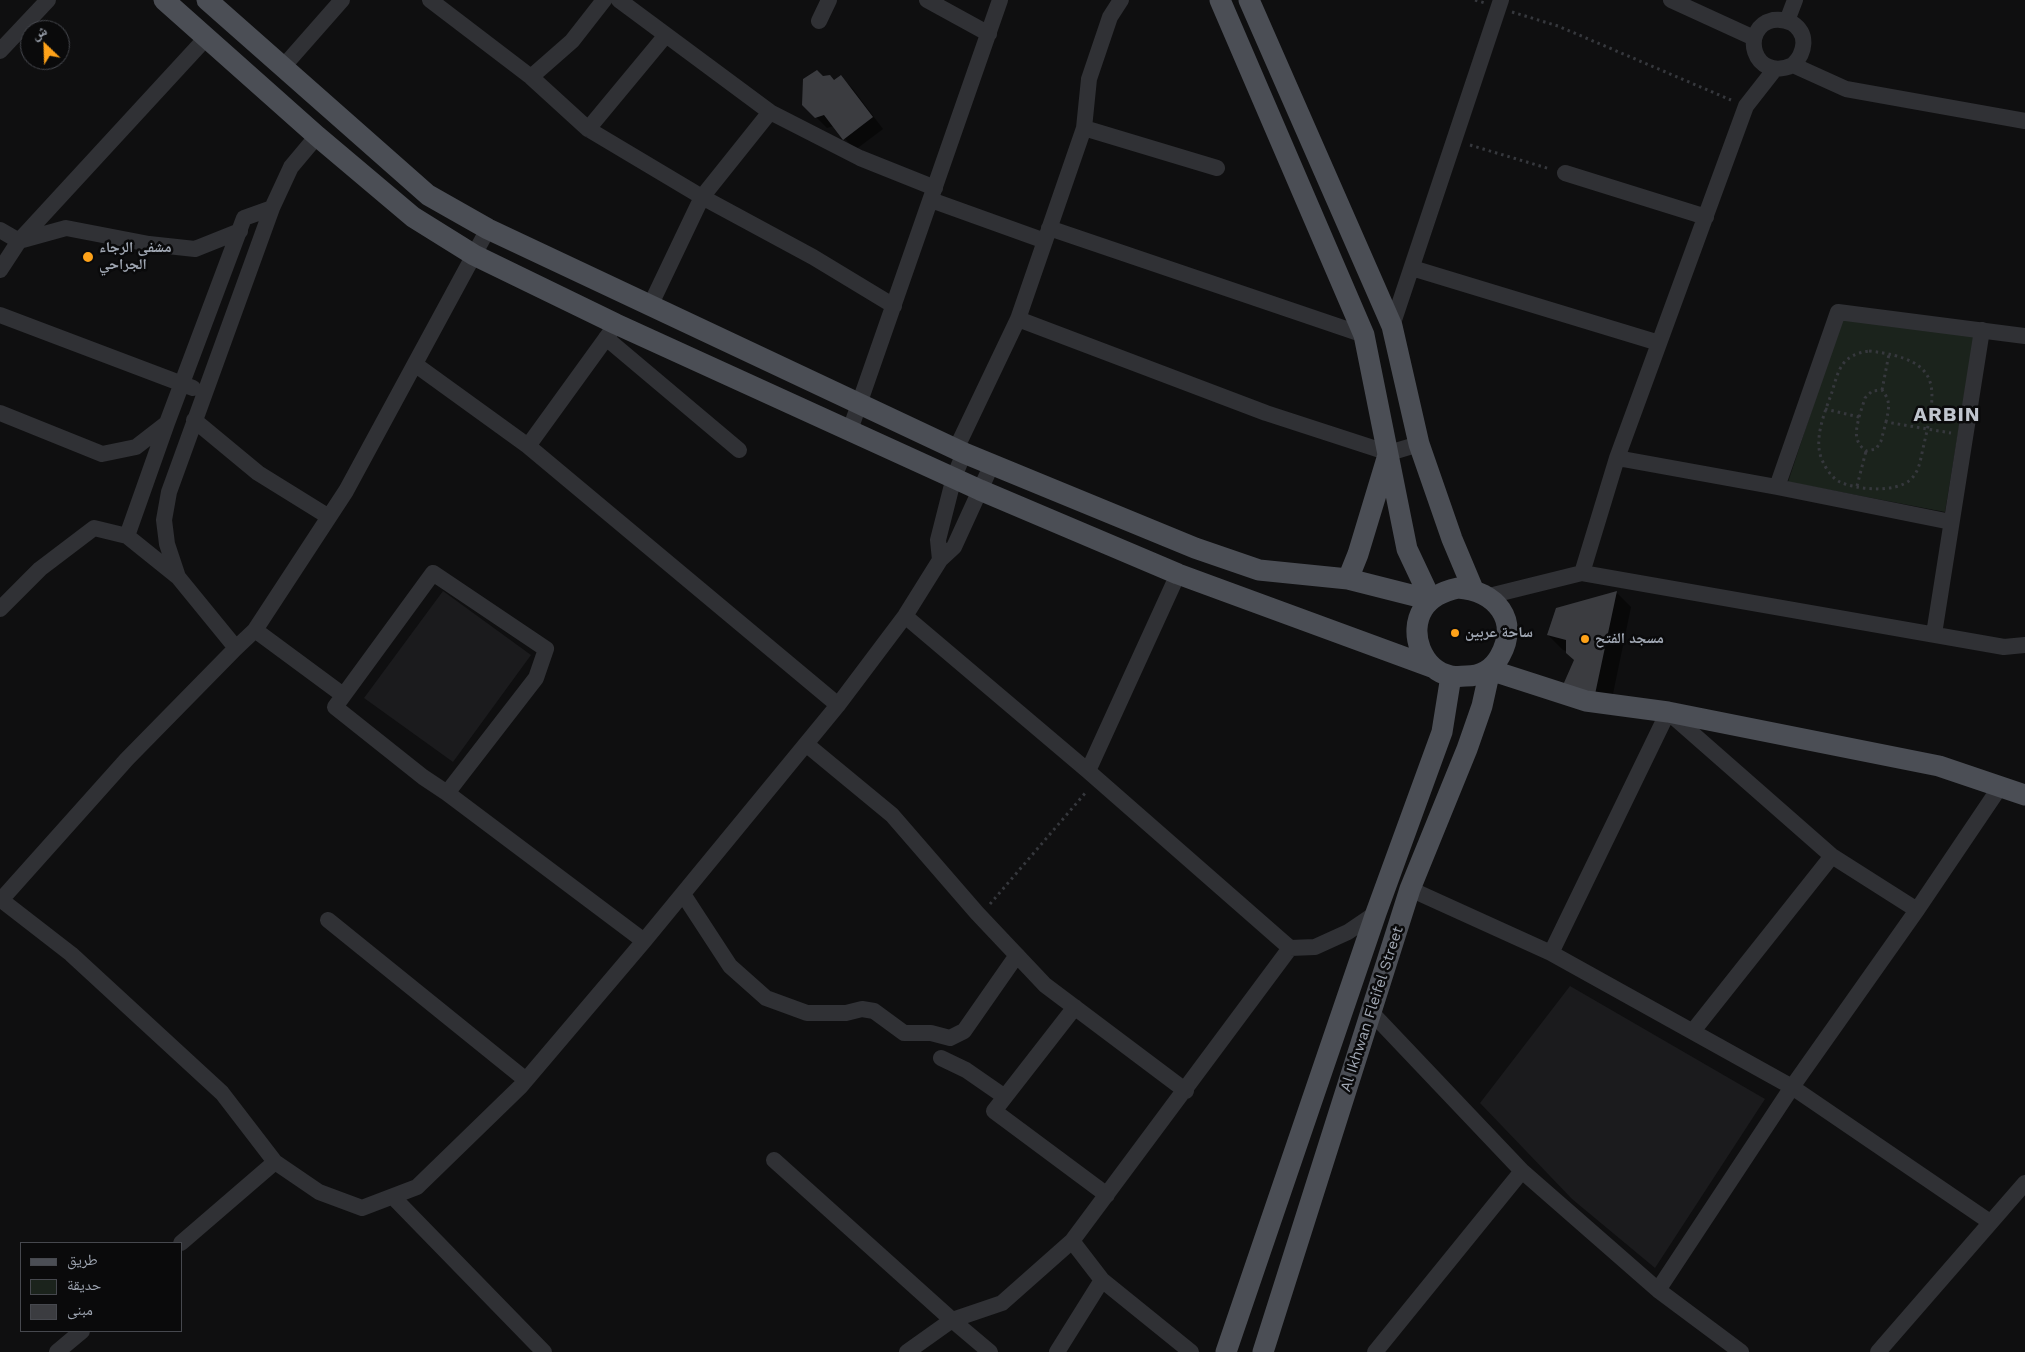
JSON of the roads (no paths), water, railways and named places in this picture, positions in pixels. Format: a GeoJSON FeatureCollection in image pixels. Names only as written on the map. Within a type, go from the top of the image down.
{"type":"FeatureCollection","features":[{"type":"Feature","properties":{"kind":"main road"},"geometry":{"type":"LineString","coordinates":[[164,0],[316,136],[413,218],[611,331],[850,430],[980,490],[1178,574],[1442,672],[1472,676],[1490,670],[1500,657],[1506,642],[1507,626],[1502,610],[1481,593],[1452,539],[1418,444],[1392,326],[1250,0]]}},
{"type":"Feature","properties":{"kind":"main road"},"geometry":{"type":"LineString","coordinates":[[208,0],[428,195],[488,229],[960,451],[1136,525],[1259,570],[1348,579],[1431,600]]}},
{"type":"Feature","properties":{"kind":"main road"},"geometry":{"type":"LineString","coordinates":[[1220,0],[1364,335],[1407,549],[1431,600]]}},
{"type":"Feature","properties":{"kind":"main road"},"geometry":{"type":"LineString","coordinates":[[1348,579],[1358,554],[1389,453]]}},
{"type":"Feature","properties":{"kind":"main road"},"geometry":{"type":"LineString","coordinates":[[1442,672],[1422,655],[1417,638],[1418,620],[1423,609],[1431,600],[1444,591],[1451,589],[1458,588],[1481,593]]}},
{"type":"Feature","properties":{"kind":"main road"},"geometry":{"type":"LineString","coordinates":[[1490,670],[1586,701],[1668,712],[1939,766],[2025,796]]}},
{"type":"Feature","properties":{"kind":"main road","name":"Al Ikhwan Fleifel Street"},"geometry":{"type":"LineString","coordinates":[[1263,1352],[1410,889],[1467,749],[1482,706],[1490,670]]}},
{"type":"Feature","properties":{"kind":"main road","name":"Al Ikhwan Fleifel Street"},"geometry":{"type":"LineString","coordinates":[[1226,1352],[1376,913],[1442,732],[1442,672]]}},
{"type":"Feature","properties":{"kind":"street"},"geometry":{"type":"LineString","coordinates":[[0,51],[48,0]]}},
{"type":"Feature","properties":{"kind":"street"},"geometry":{"type":"LineString","coordinates":[[283,67],[342,0]]}},
{"type":"Feature","properties":{"kind":"street"},"geometry":{"type":"LineString","coordinates":[[430,0],[530,77],[588,129],[702,197],[813,257],[894,306]]}},
{"type":"Feature","properties":{"kind":"street"},"geometry":{"type":"LineString","coordinates":[[530,77],[572,41],[604,0]]}},
{"type":"Feature","properties":{"kind":"street"},"geometry":{"type":"LineString","coordinates":[[619,0],[770,112],[933,194],[1047,235],[1364,335]]}},
{"type":"Feature","properties":{"kind":"street"},"geometry":{"type":"LineString","coordinates":[[819,21],[829,0]]}},
{"type":"Feature","properties":{"kind":"street"},"geometry":{"type":"LineString","coordinates":[[927,0],[989,34]]}},
{"type":"Feature","properties":{"kind":"street"},"geometry":{"type":"LineString","coordinates":[[850,430],[1000,0]]}},
{"type":"Feature","properties":{"kind":"street"},"geometry":{"type":"LineString","coordinates":[[940,560],[938,540],[960,451],[1018,319],[1084,128],[1088,79],[1110,16],[1122,0]]}},
{"type":"Feature","properties":{"kind":"street"},"geometry":{"type":"LineString","coordinates":[[1671,0],[1754,38]]}},
{"type":"Feature","properties":{"kind":"street"},"geometry":{"type":"LineString","coordinates":[[1787,21],[1795,0]]}},
{"type":"Feature","properties":{"kind":"street"},"geometry":{"type":"LineString","coordinates":[[1392,326],[1500,4]]}},
{"type":"Feature","properties":{"kind":"street"},"geometry":{"type":"LineString","coordinates":[[1771,21],[1787,21],[1795,25],[1801,32],[1804,50],[1800,58],[1793,65],[1775,70],[1760,62],[1754,46],[1754,38],[1764,24],[1771,21]]}},
{"type":"Feature","properties":{"kind":"street"},"geometry":{"type":"LineString","coordinates":[[588,129],[666,35]]}},
{"type":"Feature","properties":{"kind":"street"},"geometry":{"type":"LineString","coordinates":[[0,270],[19,240],[206,38]]}},
{"type":"Feature","properties":{"kind":"street"},"geometry":{"type":"LineString","coordinates":[[1793,65],[1846,89],[2023,116]]}},
{"type":"Feature","properties":{"kind":"street"},"geometry":{"type":"LineString","coordinates":[[1582,573],[1618,458],[1746,106],[1775,70]]}},
{"type":"Feature","properties":{"kind":"street"},"geometry":{"type":"LineString","coordinates":[[650,306],[702,197],[770,112]]}},
{"type":"Feature","properties":{"kind":"street"},"geometry":{"type":"LineString","coordinates":[[1084,128],[1217,168]]}},
{"type":"Feature","properties":{"kind":"street"},"geometry":{"type":"LineString","coordinates":[[178,577],[167,544],[164,520],[169,492],[272,208],[291,166],[316,136]]}},
{"type":"Feature","properties":{"kind":"street"},"geometry":{"type":"LineString","coordinates":[[1565,173],[1706,217]]}},
{"type":"Feature","properties":{"kind":"street"},"geometry":{"type":"LineString","coordinates":[[128,536],[167,423],[244,218],[272,208]]}},
{"type":"Feature","properties":{"kind":"street"},"geometry":{"type":"LineString","coordinates":[[0,230],[19,240],[66,228],[149,244],[195,249],[240,231]]}},
{"type":"Feature","properties":{"kind":"street"},"geometry":{"type":"LineString","coordinates":[[488,229],[416,365],[346,491],[255,630],[127,759],[1,899],[71,954],[222,1093],[275,1162],[318,1192],[362,1208],[417,1187],[526,1080],[644,941],[838,705],[905,616],[940,560],[954,547],[992,464]]}},
{"type":"Feature","properties":{"kind":"street"},"geometry":{"type":"LineString","coordinates":[[1412,268],[1660,343]]}},
{"type":"Feature","properties":{"kind":"street"},"geometry":{"type":"LineString","coordinates":[[1777,487],[1838,312],[2025,336]]}},
{"type":"Feature","properties":{"kind":"street"},"geometry":{"type":"LineString","coordinates":[[0,314],[204,393]]}},
{"type":"Feature","properties":{"kind":"street"},"geometry":{"type":"LineString","coordinates":[[1018,319],[1266,413],[1389,453],[1418,444]]}},
{"type":"Feature","properties":{"kind":"street"},"geometry":{"type":"LineString","coordinates":[[1934,634],[1982,330]]}},
{"type":"Feature","properties":{"kind":"street"},"geometry":{"type":"LineString","coordinates":[[528,446],[611,331],[739,450]]}},
{"type":"Feature","properties":{"kind":"street"},"geometry":{"type":"LineString","coordinates":[[416,365],[528,446],[838,705]]}},
{"type":"Feature","properties":{"kind":"street"},"geometry":{"type":"LineString","coordinates":[[0,413],[102,454],[136,448],[167,423]]}},
{"type":"Feature","properties":{"kind":"street"},"geometry":{"type":"LineString","coordinates":[[194,420],[258,473],[329,517]]}},
{"type":"Feature","properties":{"kind":"street"},"geometry":{"type":"LineString","coordinates":[[1618,458],[1777,487],[1951,522]]}},
{"type":"Feature","properties":{"kind":"street"},"geometry":{"type":"LineString","coordinates":[[0,609],[40,569],[94,528],[128,536],[178,577],[236,648]]}},
{"type":"Feature","properties":{"kind":"street"},"geometry":{"type":"LineString","coordinates":[[446,793],[536,678],[546,649],[433,573],[335,707],[423,777],[644,941]]}},
{"type":"Feature","properties":{"kind":"street"},"geometry":{"type":"LineString","coordinates":[[1481,593],[1582,573],[2004,647],[2025,645]]}},
{"type":"Feature","properties":{"kind":"street"},"geometry":{"type":"LineString","coordinates":[[1093,775],[1178,574]]}},
{"type":"Feature","properties":{"kind":"street"},"geometry":{"type":"LineString","coordinates":[[905,616],[1093,775],[1290,948],[1315,947],[1348,932],[1376,913]]}},
{"type":"Feature","properties":{"kind":"street"},"geometry":{"type":"LineString","coordinates":[[255,630],[343,695]]}},
{"type":"Feature","properties":{"kind":"street"},"geometry":{"type":"LineString","coordinates":[[1551,953],[1668,712],[1832,856],[1917,910]]}},
{"type":"Feature","properties":{"kind":"street"},"geometry":{"type":"LineString","coordinates":[[806,744],[892,815],[980,916],[1045,985],[1186,1091]]}},
{"type":"Feature","properties":{"kind":"street"},"geometry":{"type":"LineString","coordinates":[[1658,1290],[1792,1087],[1917,910],[2000,787]]}},
{"type":"Feature","properties":{"kind":"street"},"geometry":{"type":"LineString","coordinates":[[1693,1031],[1832,856]]}},
{"type":"Feature","properties":{"kind":"street"},"geometry":{"type":"LineString","coordinates":[[1410,889],[1551,953],[1792,1087],[1990,1222]]}},
{"type":"Feature","properties":{"kind":"street"},"geometry":{"type":"LineString","coordinates":[[683,894],[730,966],[766,998],[806,1013],[846,1013],[862,1009],[874,1011],[904,1033],[931,1033],[950,1038],[964,1031],[1018,955]]}},
{"type":"Feature","properties":{"kind":"street"},"geometry":{"type":"LineString","coordinates":[[328,920],[526,1080]]}},
{"type":"Feature","properties":{"kind":"street"},"geometry":{"type":"LineString","coordinates":[[907,1352],[952,1320],[1002,1303],[1072,1241],[1186,1091],[1290,948]]}},
{"type":"Feature","properties":{"kind":"street"},"geometry":{"type":"LineString","coordinates":[[1075,1007],[994,1111],[1107,1194]]}},
{"type":"Feature","properties":{"kind":"street"},"geometry":{"type":"LineString","coordinates":[[1371,1012],[1522,1171],[1658,1290],[1741,1352]]}},
{"type":"Feature","properties":{"kind":"street"},"geometry":{"type":"LineString","coordinates":[[941,1058],[966,1070],[1004,1098]]}},
{"type":"Feature","properties":{"kind":"street"},"geometry":{"type":"LineString","coordinates":[[774,1160],[990,1352]]}},
{"type":"Feature","properties":{"kind":"street"},"geometry":{"type":"LineString","coordinates":[[182,1243],[275,1162]]}},
{"type":"Feature","properties":{"kind":"street"},"geometry":{"type":"LineString","coordinates":[[1375,1352],[1522,1171]]}},
{"type":"Feature","properties":{"kind":"street"},"geometry":{"type":"LineString","coordinates":[[1878,1352],[2025,1182]]}},
{"type":"Feature","properties":{"kind":"street"},"geometry":{"type":"LineString","coordinates":[[392,1196],[544,1352]]}},
{"type":"Feature","properties":{"kind":"street"},"geometry":{"type":"LineString","coordinates":[[1072,1241],[1102,1280],[1191,1352]]}},
{"type":"Feature","properties":{"kind":"street"},"geometry":{"type":"LineString","coordinates":[[1057,1352],[1102,1280]]}},
{"type":"Feature","properties":{"kind":"street"},"geometry":{"type":"LineString","coordinates":[[58,1352],[81,1332]]}},
{"type":"Feature","properties":{"kind":"place","name":"مشفى الرجاء الجراحي"},"geometry":{"type":"Point","coordinates":[88,257]}},
{"type":"Feature","properties":{"kind":"place","name":"ساحة عربين"},"geometry":{"type":"Point","coordinates":[1455,633]}},
{"type":"Feature","properties":{"kind":"place","name":"مسجد الفتح"},"geometry":{"type":"Point","coordinates":[1585,639]}},
{"type":"Feature","properties":{"kind":"district","name":"ARBIN"},"geometry":{"type":"Point","coordinates":[1947,415]}}]}
